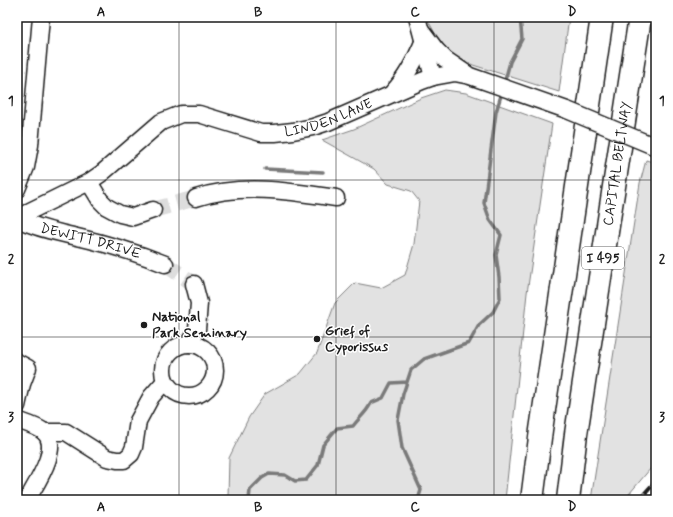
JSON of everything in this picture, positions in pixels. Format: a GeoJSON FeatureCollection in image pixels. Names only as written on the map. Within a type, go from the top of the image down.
{"type":"FeatureCollection","features":[{"type":"Feature","properties":{"kind":"highway","name":"I 495"},"geometry":{"type":"LineString","coordinates":[[532,500],[602,17]]}},
{"type":"Feature","properties":{"kind":"highway","name":"CAPITAL BELTWAY"},"geometry":{"type":"LineString","coordinates":[[568,500],[576,434],[640,17]]}},
{"type":"Feature","properties":{"kind":"street"},"geometry":{"type":"LineString","coordinates":[[17,189],[26,167],[30,145],[42,17]]}},
{"type":"Feature","properties":{"kind":"street"},"geometry":{"type":"LineString","coordinates":[[421,29],[436,50],[445,59],[470,76]]}},
{"type":"Feature","properties":{"kind":"street"},"geometry":{"type":"LineString","coordinates":[[421,29],[433,77]]}},
{"type":"Feature","properties":{"kind":"street"},"geometry":{"type":"LineString","coordinates":[[390,94],[406,76],[414,62],[421,29]]}},
{"type":"Feature","properties":{"kind":"street","name":"LINDEN LANE"},"geometry":{"type":"LineString","coordinates":[[17,219],[89,182],[108,168],[161,122],[181,114],[199,114],[266,134],[275,134],[300,130],[328,122],[390,94],[433,77],[455,73],[470,76],[567,110],[656,147]]}},
{"type":"Feature","properties":{"kind":"street"},"geometry":{"type":"LineString","coordinates":[[89,182],[100,200],[107,207],[120,214],[133,217],[153,210]]}},
{"type":"Feature","properties":{"kind":"street"},"geometry":{"type":"LineString","coordinates":[[196,198],[210,194],[247,190],[286,190],[336,198]]}},
{"type":"Feature","properties":{"kind":"street","name":"DEWITT DRIVE"},"geometry":{"type":"LineString","coordinates":[[17,219],[39,228],[132,252],[165,264]]}},
{"type":"Feature","properties":{"kind":"street"},"geometry":{"type":"LineString","coordinates":[[189,344],[196,330],[199,303],[194,284]]}},
{"type":"Feature","properties":{"kind":"street"},"geometry":{"type":"LineString","coordinates":[[189,344],[206,350],[214,360],[216,373],[211,385],[201,394],[189,397],[177,394],[168,386],[163,370],[166,359],[173,350],[189,344]]}},
{"type":"Feature","properties":{"kind":"street"},"geometry":{"type":"LineString","coordinates":[[17,362],[28,368],[17,406]]}},
{"type":"Feature","properties":{"kind":"street"},"geometry":{"type":"LineString","coordinates":[[17,420],[44,432],[66,432],[108,458],[124,460],[131,454],[138,421],[151,397],[166,381]]}},
{"type":"Feature","properties":{"kind":"street"},"geometry":{"type":"LineString","coordinates":[[27,500],[47,462],[50,453],[48,438],[44,432]]}},
{"type":"Feature","properties":{"kind":"shaded area"},"geometry":{"type":"Polygon","coordinates":[[[426,17],[569,17],[559,92],[473,65],[451,54],[436,35],[426,17]]]}},
{"type":"Feature","properties":{"kind":"shaded area"},"geometry":{"type":"Polygon","coordinates":[[[445,90],[466,93],[552,124],[527,293],[505,500],[235,500],[228,496],[229,458],[249,417],[265,394],[300,374],[317,353],[335,303],[355,283],[381,288],[405,275],[414,244],[419,201],[411,191],[388,184],[374,169],[322,140],[354,129],[421,98],[445,90]]]}},
{"type":"Feature","properties":{"kind":"shaded area"},"geometry":{"type":"Polygon","coordinates":[[[646,160],[656,163],[656,462],[624,500],[591,500],[640,183],[646,160]]]}},
{"type":"Feature","properties":{"kind":"waterway"},"geometry":{"type":"LineString","coordinates":[[504,84],[510,62],[522,39],[520,17]]}},
{"type":"Feature","properties":{"kind":"waterway"},"geometry":{"type":"LineString","coordinates":[[418,500],[421,490],[402,448],[398,420],[403,394],[411,370],[424,359],[469,343],[479,325],[493,312],[500,298],[496,255],[501,235],[490,220],[484,203],[496,112],[502,92]]}},
{"type":"Feature","properties":{"kind":"waterway"},"geometry":{"type":"LineString","coordinates":[[265,169],[323,172]]}},
{"type":"Feature","properties":{"kind":"waterway"},"geometry":{"type":"LineString","coordinates":[[249,500],[250,490],[262,478],[269,474],[285,475],[295,481],[306,480],[318,465],[323,445],[337,428],[353,426],[371,403],[383,398],[391,383],[407,382]]}},
{"type":"Feature","properties":{"kind":"tunnel"},"geometry":{"type":"LineString","coordinates":[[153,210],[196,198]]}},
{"type":"Feature","properties":{"kind":"tunnel"},"geometry":{"type":"LineString","coordinates":[[165,264],[194,284]]}},
{"type":"Feature","properties":{"kind":"railway"},"geometry":{"type":"LineString","coordinates":[[639,500],[656,481]]}},
{"type":"Feature","properties":{"kind":"railway"},"geometry":{"type":"LineString","coordinates":[[650,500],[656,493]]}},
{"type":"Feature","properties":{"kind":"place","name":"National Park Seminary"},"geometry":{"type":"Point","coordinates":[144,325]}},
{"type":"Feature","properties":{"kind":"place","name":"Grief of Cyporissus"},"geometry":{"type":"Point","coordinates":[317,339]}}]}
